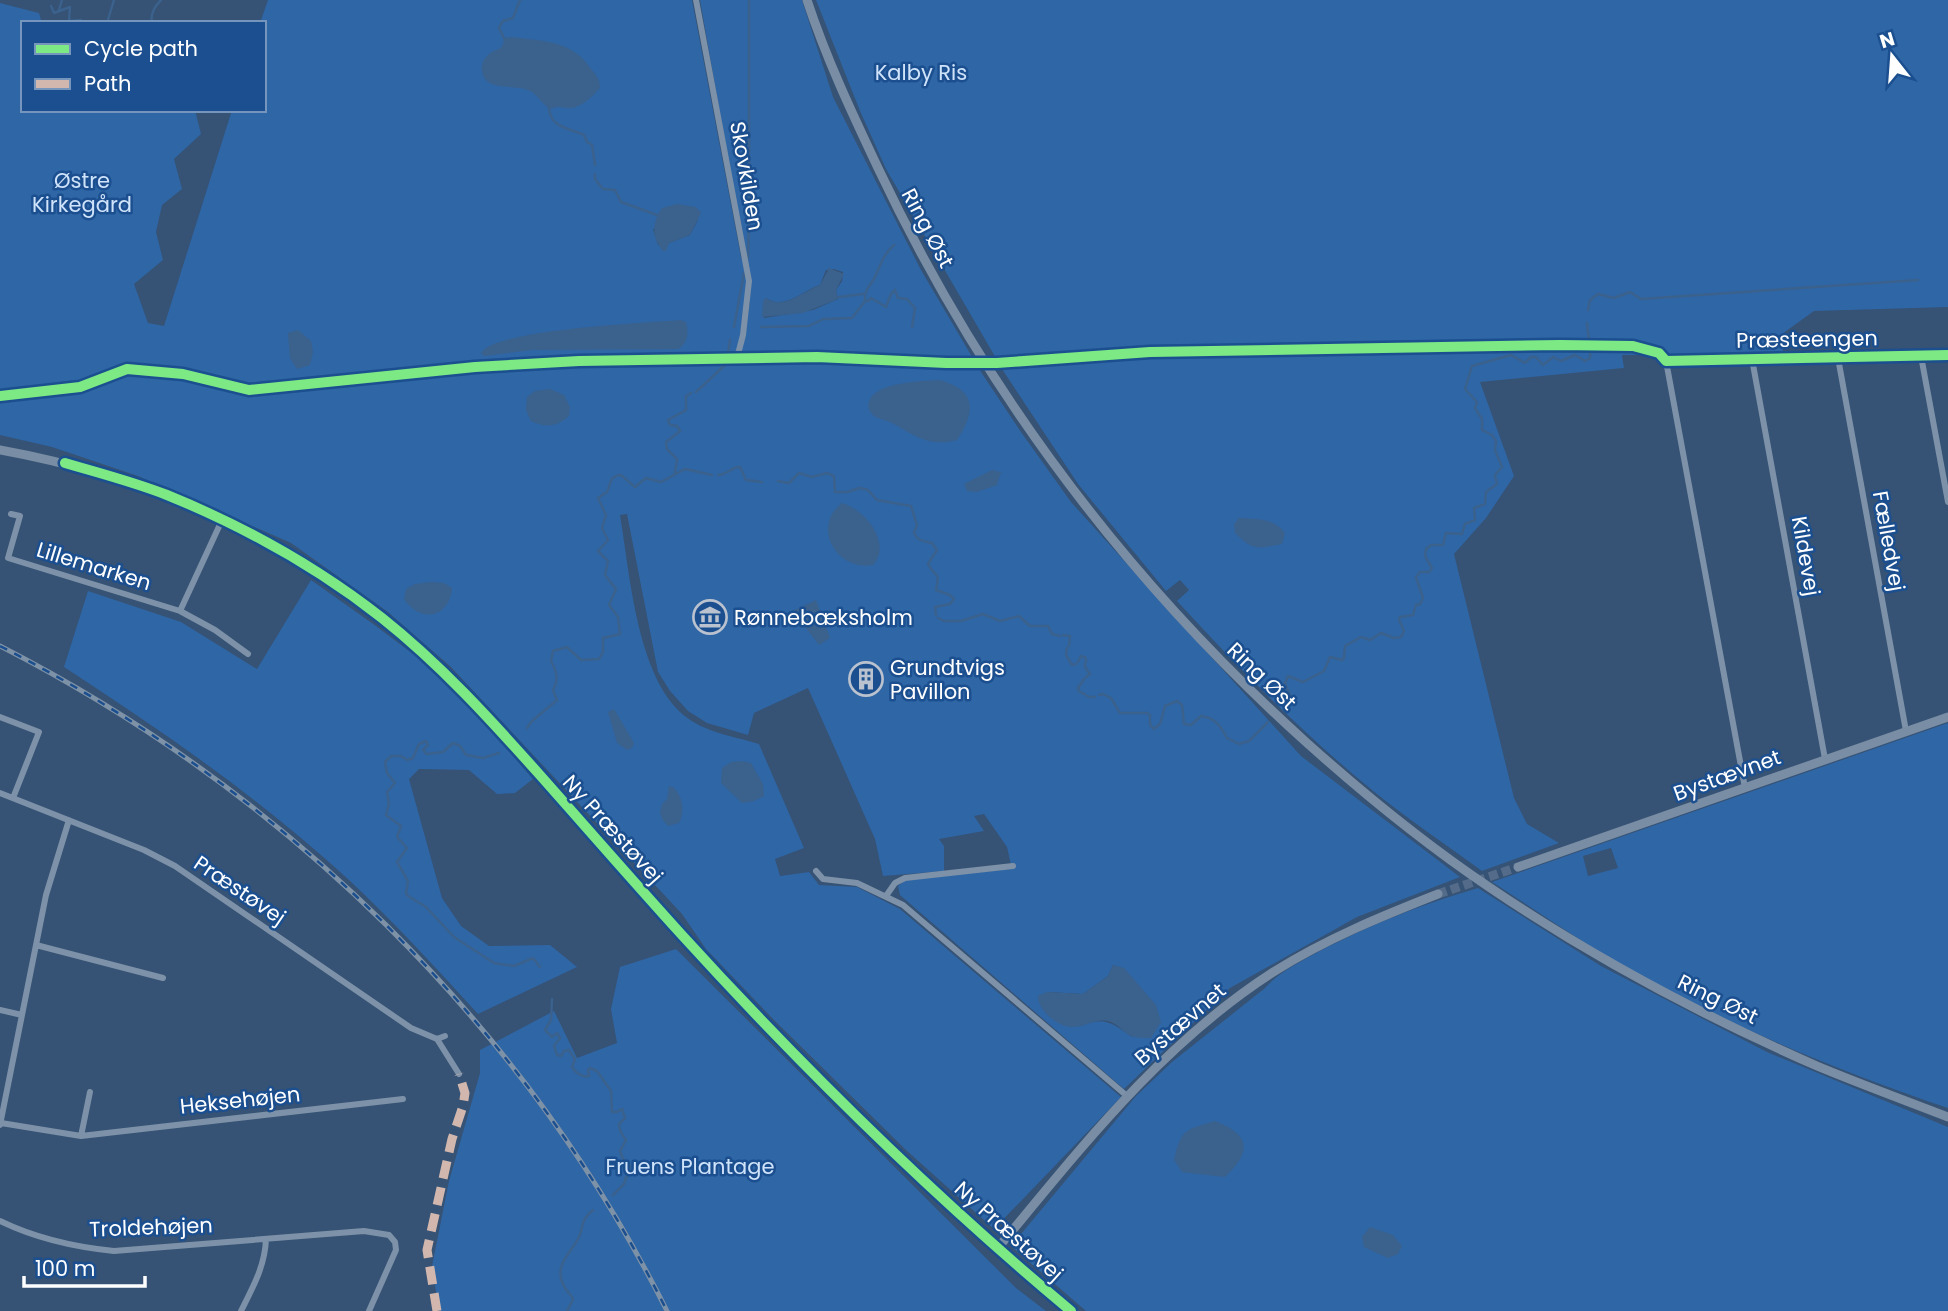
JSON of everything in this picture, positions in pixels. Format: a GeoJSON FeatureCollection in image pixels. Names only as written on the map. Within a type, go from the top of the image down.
{"type":"FeatureCollection","features":[{"type":"Feature","properties":{"kind":"street","name":"Skovkilden"},"geometry":{"type":"LineString","coordinates":[[696,0],[749,281],[743,335],[737,358]]}},
{"type":"Feature","properties":{"kind":"street","name":"Ring Øst"},"geometry":{"type":"LineString","coordinates":[[807,0],[851,111],[899,213],[990,373],[1080,501],[1144,578],[1229,669],[1349,781],[1489,887],[1535,916],[1660,990],[1738,1029],[1818,1066],[1948,1117]]}},
{"type":"Feature","properties":{"kind":"street","name":"Præsteengen"},"geometry":{"type":"LineString","coordinates":[[1745,788],[1666,361],[1948,355]]}},
{"type":"Feature","properties":{"kind":"street"},"geometry":{"type":"LineString","coordinates":[[1921,356],[1948,502]]}},
{"type":"Feature","properties":{"kind":"street","name":"Fælledvej"},"geometry":{"type":"LineString","coordinates":[[1838,358],[1906,731]]}},
{"type":"Feature","properties":{"kind":"street","name":"Kildevej"},"geometry":{"type":"LineString","coordinates":[[1752,359],[1825,759]]}},
{"type":"Feature","properties":{"kind":"street","name":"Ny Præstøvej"},"geometry":{"type":"LineString","coordinates":[[0,450],[50,459],[166,495],[284,551],[382,618],[444,672],[503,734],[680,933],[845,1106],[997,1249],[1071,1311]]}},
{"type":"Feature","properties":{"kind":"street","name":"Lillemarken"},"geometry":{"type":"LineString","coordinates":[[11,514],[20,516],[8,558],[180,611],[215,630],[248,654]]}},
{"type":"Feature","properties":{"kind":"street"},"geometry":{"type":"LineString","coordinates":[[180,611],[222,520]]}},
{"type":"Feature","properties":{"kind":"street"},"geometry":{"type":"LineString","coordinates":[[0,717],[39,732],[13,798]]}},
{"type":"Feature","properties":{"kind":"street","name":"Bystævnet"},"geometry":{"type":"LineString","coordinates":[[1518,867],[1948,717]]}},
{"type":"Feature","properties":{"kind":"street","name":"Præstøvej"},"geometry":{"type":"LineString","coordinates":[[0,793],[145,850],[174,866],[411,1028],[437,1039]]}},
{"type":"Feature","properties":{"kind":"street"},"geometry":{"type":"LineString","coordinates":[[0,1125],[47,895],[69,820]]}},
{"type":"Feature","properties":{"kind":"street"},"geometry":{"type":"LineString","coordinates":[[886,896],[895,883],[905,878],[1013,866]]}},
{"type":"Feature","properties":{"kind":"street"},"geometry":{"type":"LineString","coordinates":[[816,872],[819,877],[828,881],[857,883],[903,905],[1127,1096]]}},
{"type":"Feature","properties":{"kind":"street","name":"Bystævnet"},"geometry":{"type":"LineString","coordinates":[[997,1249],[1160,1061],[1235,998],[1275,971],[1364,923],[1438,894]]}},
{"type":"Feature","properties":{"kind":"street"},"geometry":{"type":"LineString","coordinates":[[36,944],[163,978]]}},
{"type":"Feature","properties":{"kind":"street"},"geometry":{"type":"LineString","coordinates":[[0,1010],[22,1015]]}},
{"type":"Feature","properties":{"kind":"street"},"geometry":{"type":"LineString","coordinates":[[445,1036],[437,1039],[459,1074]]}},
{"type":"Feature","properties":{"kind":"street"},"geometry":{"type":"LineString","coordinates":[[80,1136],[90,1092]]}},
{"type":"Feature","properties":{"kind":"street","name":"Heksehøjen"},"geometry":{"type":"LineString","coordinates":[[0,1125],[80,1136],[402,1099]]}},
{"type":"Feature","properties":{"kind":"street","name":"Troldehøjen"},"geometry":{"type":"LineString","coordinates":[[0,1220],[54,1243],[114,1251],[364,1231],[388,1235],[395,1242],[396,1250],[369,1311]]}},
{"type":"Feature","properties":{"kind":"street"},"geometry":{"type":"LineString","coordinates":[[242,1311],[262,1267],[266,1255],[266,1239]]}},
{"type":"Feature","properties":{"kind":"green space","name":"Østre Kirkegård"},"geometry":{"type":"Polygon","coordinates":[[[268,0],[692,0],[741,257],[747,271],[745,334],[750,275],[700,0],[802,0],[833,97],[921,270],[981,372],[1071,502],[1301,756],[1460,877],[1357,917],[1230,988],[1124,1089],[900,895],[898,886],[906,880],[1012,869],[1007,847],[984,814],[974,816],[984,831],[939,839],[944,846],[944,871],[883,876],[875,839],[808,688],[754,713],[748,735],[707,723],[688,711],[670,691],[658,672],[627,514],[620,515],[639,626],[658,681],[672,703],[697,724],[759,744],[804,848],[775,859],[780,876],[809,872],[819,885],[857,887],[900,909],[1121,1097],[994,1229],[906,1150],[775,1021],[706,949],[682,914],[451,667],[388,612],[291,543],[138,476],[52,447],[0,435],[0,3],[39,13],[41,21],[21,21],[21,112],[196,112],[201,134],[174,159],[182,189],[162,205],[156,232],[163,260],[134,284],[148,323],[164,326],[231,112],[266,112],[266,21],[261,21],[268,0]],[[698,220],[653,229],[658,245],[667,246],[690,235],[698,220]],[[826,270],[820,285],[787,301],[766,298],[764,318],[813,310],[838,299],[836,290],[842,281],[843,272],[826,270]],[[1113,965],[1108,976],[1083,994],[1047,992],[1081,1026],[1102,1021],[1132,1037],[1124,969],[1113,965]]]}},
{"type":"Feature","properties":{"kind":"green space","name":"Kalby Ris"},"geometry":{"type":"Polygon","coordinates":[[[816,0],[1948,0],[1948,307],[1814,311],[1782,334],[1783,354],[1622,355],[1624,368],[1480,382],[1514,476],[1486,518],[1454,554],[1514,798],[1527,824],[1559,843],[1482,871],[1387,802],[1278,706],[1177,601],[1189,590],[1180,580],[1166,591],[1078,484],[1004,372],[886,169],[816,0]]]}},
{"type":"Feature","properties":{"kind":"green space"},"geometry":{"type":"Polygon","coordinates":[[[311,580],[446,679],[533,779],[515,793],[497,794],[469,770],[419,769],[409,779],[442,898],[461,926],[489,946],[550,945],[577,967],[478,1014],[382,912],[316,850],[247,794],[64,667],[88,591],[181,622],[257,669],[311,580]]]}},
{"type":"Feature","properties":{"kind":"green space"},"geometry":{"type":"Polygon","coordinates":[[[1948,723],[1948,1108],[1803,1054],[1698,1006],[1620,964],[1492,882],[1948,723]],[[1611,848],[1583,856],[1588,876],[1618,868],[1611,848]]]}},
{"type":"Feature","properties":{"kind":"green space"},"geometry":{"type":"Polygon","coordinates":[[[1478,888],[1601,966],[1767,1052],[1948,1127],[1948,1311],[1086,1311],[1011,1246],[1136,1096],[1172,1062],[1277,977],[1318,952],[1377,924],[1478,888]]]}},
{"type":"Feature","properties":{"kind":"green space","name":"Fruens Plantage"},"geometry":{"type":"Polygon","coordinates":[[[676,949],[1016,1288],[1046,1311],[439,1311],[432,1266],[449,1181],[480,1073],[480,1050],[554,1011],[577,1058],[617,1043],[611,1009],[620,967],[676,949]]]}},
{"type":"Feature","properties":{"kind":"shaded area"},"geometry":{"type":"Polygon","coordinates":[[[504,38],[554,43],[572,51],[581,57],[596,75],[600,88],[578,106],[551,109],[530,91],[489,82],[482,71],[483,61],[490,53],[500,48],[504,38]]]}},
{"type":"Feature","properties":{"kind":"shaded area"},"geometry":{"type":"Polygon","coordinates":[[[677,204],[696,207],[701,213],[690,235],[669,243],[666,251],[663,251],[656,240],[656,219],[662,208],[677,204]]]}},
{"type":"Feature","properties":{"kind":"shaded area"},"geometry":{"type":"Polygon","coordinates":[[[829,268],[844,274],[836,290],[838,299],[803,313],[762,317],[763,301],[766,298],[780,302],[793,299],[820,285],[829,268]]]}},
{"type":"Feature","properties":{"kind":"shaded area"},"geometry":{"type":"Polygon","coordinates":[[[681,320],[686,322],[687,334],[686,341],[678,349],[532,350],[484,356],[481,353],[493,345],[514,338],[542,333],[681,320]]]}},
{"type":"Feature","properties":{"kind":"shaded area"},"geometry":{"type":"Polygon","coordinates":[[[298,330],[311,341],[313,352],[310,365],[297,369],[290,358],[288,333],[298,330]]]}},
{"type":"Feature","properties":{"kind":"shaded area"},"geometry":{"type":"Polygon","coordinates":[[[939,380],[961,390],[969,403],[968,420],[957,440],[929,441],[874,416],[869,410],[869,402],[880,390],[900,384],[939,380]]]}},
{"type":"Feature","properties":{"kind":"shaded area"},"geometry":{"type":"Polygon","coordinates":[[[550,389],[564,395],[570,407],[569,416],[551,425],[531,421],[526,410],[527,397],[535,391],[550,389]]]}},
{"type":"Feature","properties":{"kind":"shaded area"},"geometry":{"type":"Polygon","coordinates":[[[992,470],[1001,472],[997,485],[977,492],[967,491],[964,484],[992,470]]]}},
{"type":"Feature","properties":{"kind":"shaded area"},"geometry":{"type":"Polygon","coordinates":[[[841,503],[850,506],[867,519],[878,537],[880,547],[873,565],[853,564],[837,553],[832,545],[828,526],[832,514],[841,503]]]}},
{"type":"Feature","properties":{"kind":"shaded area"},"geometry":{"type":"Polygon","coordinates":[[[1239,518],[1265,520],[1276,524],[1285,533],[1282,544],[1256,547],[1246,543],[1235,533],[1234,524],[1239,518]]]}},
{"type":"Feature","properties":{"kind":"shaded area"},"geometry":{"type":"Polygon","coordinates":[[[444,583],[452,588],[450,598],[440,611],[433,614],[418,612],[404,599],[406,589],[415,584],[444,583]]]}},
{"type":"Feature","properties":{"kind":"shaded area"},"geometry":{"type":"Polygon","coordinates":[[[816,600],[830,638],[819,645],[793,611],[816,600]]]}},
{"type":"Feature","properties":{"kind":"shaded area"},"geometry":{"type":"Polygon","coordinates":[[[614,709],[634,743],[632,748],[627,750],[617,743],[608,712],[614,709]]]}},
{"type":"Feature","properties":{"kind":"shaded area"},"geometry":{"type":"Polygon","coordinates":[[[731,762],[751,763],[763,784],[764,796],[742,803],[721,783],[722,768],[731,762]]]}},
{"type":"Feature","properties":{"kind":"shaded area"},"geometry":{"type":"Polygon","coordinates":[[[669,786],[679,795],[682,809],[679,823],[668,826],[660,812],[667,799],[669,786]]]}},
{"type":"Feature","properties":{"kind":"shaded area"},"geometry":{"type":"Polygon","coordinates":[[[1113,965],[1124,968],[1156,1005],[1161,1022],[1151,1038],[1131,1036],[1114,1023],[1106,1021],[1077,1027],[1067,1026],[1050,1017],[1041,1007],[1038,996],[1047,992],[1083,994],[1108,976],[1113,965]]]}},
{"type":"Feature","properties":{"kind":"shaded area"},"geometry":{"type":"Polygon","coordinates":[[[1215,1121],[1227,1126],[1241,1138],[1244,1144],[1240,1159],[1225,1177],[1182,1172],[1174,1160],[1182,1136],[1191,1129],[1215,1121]]]}},
{"type":"Feature","properties":{"kind":"shaded area"},"geometry":{"type":"Polygon","coordinates":[[[1370,1227],[1393,1235],[1402,1246],[1398,1254],[1388,1258],[1364,1247],[1362,1237],[1370,1227]]]}},
{"type":"Feature","properties":{"kind":"waterway"},"geometry":{"type":"LineString","coordinates":[[59,10],[62,0]]}},
{"type":"Feature","properties":{"kind":"waterway"},"geometry":{"type":"LineString","coordinates":[[108,21],[114,0]]}},
{"type":"Feature","properties":{"kind":"waterway"},"geometry":{"type":"LineString","coordinates":[[152,21],[154,10],[161,0]]}},
{"type":"Feature","properties":{"kind":"waterway"},"geometry":{"type":"LineString","coordinates":[[504,38],[499,28],[503,21],[513,18],[520,0]]}},
{"type":"Feature","properties":{"kind":"waterway"},"geometry":{"type":"LineString","coordinates":[[749,0],[749,211]]}},
{"type":"Feature","properties":{"kind":"waterway"},"geometry":{"type":"LineString","coordinates":[[51,6],[54,13],[70,7],[69,21]]}},
{"type":"Feature","properties":{"kind":"waterway"},"geometry":{"type":"LineString","coordinates":[[69,21],[81,21]]}},
{"type":"Feature","properties":{"kind":"waterway"},"geometry":{"type":"LineString","coordinates":[[549,108],[553,120],[584,135],[592,145],[595,165]]}},
{"type":"Feature","properties":{"kind":"waterway"},"geometry":{"type":"LineString","coordinates":[[595,174],[595,179],[603,189],[615,190],[621,202],[657,215]]}},
{"type":"Feature","properties":{"kind":"waterway"},"geometry":{"type":"LineString","coordinates":[[748,258],[749,223]]}},
{"type":"Feature","properties":{"kind":"waterway"},"geometry":{"type":"LineString","coordinates":[[761,327],[809,326],[823,319],[852,318],[865,301],[867,290],[885,255],[894,245]]}},
{"type":"Feature","properties":{"kind":"waterway"},"geometry":{"type":"LineString","coordinates":[[734,327],[744,273]]}},
{"type":"Feature","properties":{"kind":"waterway"},"geometry":{"type":"LineString","coordinates":[[1588,310],[1590,300],[1598,294],[1614,298],[1630,292],[1641,299],[1918,280]]}},
{"type":"Feature","properties":{"kind":"waterway"},"geometry":{"type":"LineString","coordinates":[[865,301],[871,298],[886,307],[895,290],[898,298],[907,299],[915,308],[912,327]]}},
{"type":"Feature","properties":{"kind":"waterway"},"geometry":{"type":"LineString","coordinates":[[839,297],[863,294]]}},
{"type":"Feature","properties":{"kind":"waterway"},"geometry":{"type":"LineString","coordinates":[[1587,323],[1589,340]]}},
{"type":"Feature","properties":{"kind":"waterway"},"geometry":{"type":"LineString","coordinates":[[728,354],[730,340]]}},
{"type":"Feature","properties":{"kind":"waterway"},"geometry":{"type":"LineString","coordinates":[[1283,705],[1290,696],[1285,683],[1288,676],[1303,682],[1324,671],[1330,657],[1342,660],[1345,646],[1361,637],[1370,640],[1381,633],[1394,638],[1401,637],[1404,631],[1400,617],[1413,615],[1416,605],[1420,604],[1423,598],[1416,577],[1420,572],[1429,572],[1432,568],[1425,556],[1426,549],[1431,545],[1443,545],[1446,533],[1462,534],[1465,524],[1475,520],[1474,508],[1485,504],[1486,492],[1497,484],[1495,475],[1502,467],[1495,450],[1496,441],[1492,435],[1482,430],[1482,419],[1475,408],[1477,402],[1465,389],[1472,366],[1511,355],[1525,363],[1531,357],[1536,357],[1543,365],[1553,357],[1561,361],[1575,355],[1585,361],[1590,358],[1590,350]]}},
{"type":"Feature","properties":{"kind":"waterway"},"geometry":{"type":"LineString","coordinates":[[696,392],[724,366]]}},
{"type":"Feature","properties":{"kind":"waterway"},"geometry":{"type":"LineString","coordinates":[[675,473],[677,459],[667,449],[666,442],[680,431],[677,426],[670,425],[668,420],[686,410],[686,396],[691,393]]}},
{"type":"Feature","properties":{"kind":"waterway"},"geometry":{"type":"LineString","coordinates":[[718,475],[740,467],[746,480],[762,482]]}},
{"type":"Feature","properties":{"kind":"waterway"},"geometry":{"type":"LineString","coordinates":[[527,728],[557,700],[553,690],[557,679],[551,661],[553,651],[567,647],[581,660],[599,659],[603,652],[603,638],[620,634],[618,617],[609,605],[616,589],[605,575],[608,561],[598,551],[608,540],[602,528],[606,515],[598,498],[607,492],[614,477],[621,475],[635,487],[646,478],[661,482],[685,469],[712,475]]}},
{"type":"Feature","properties":{"kind":"waterway"},"geometry":{"type":"LineString","coordinates":[[778,481],[789,483],[799,473],[812,477],[827,473],[834,476],[835,492],[860,488],[868,490],[877,500],[911,506],[917,525],[914,533],[921,540],[932,543],[937,550],[928,564],[938,577],[936,590],[954,599],[950,604],[935,607],[936,615]]}},
{"type":"Feature","properties":{"kind":"waterway"},"geometry":{"type":"LineString","coordinates":[[938,618],[944,621],[961,621],[983,614],[1000,621],[1019,616],[1030,626],[1048,626],[1052,634],[1060,636]]}},
{"type":"Feature","properties":{"kind":"waterway"},"geometry":{"type":"LineString","coordinates":[[1063,635],[1070,636],[1069,646]]}},
{"type":"Feature","properties":{"kind":"waterway"},"geometry":{"type":"LineString","coordinates":[[1067,648],[1066,655],[1072,665],[1076,664]]}},
{"type":"Feature","properties":{"kind":"waterway"},"geometry":{"type":"LineString","coordinates":[[1078,662],[1081,656],[1086,658],[1085,667],[1090,674],[1086,677]]}},
{"type":"Feature","properties":{"kind":"waterway"},"geometry":{"type":"LineString","coordinates":[[1084,679],[1079,691],[1089,697],[1095,697]]}},
{"type":"Feature","properties":{"kind":"waterway"},"geometry":{"type":"LineString","coordinates":[[1099,695],[1111,698],[1120,713],[1147,713],[1154,729],[1160,724],[1165,706],[1177,701],[1182,705],[1184,724],[1191,725],[1201,716],[1210,718],[1220,726],[1227,738],[1239,744],[1249,741],[1268,722]]}},
{"type":"Feature","properties":{"kind":"waterway"},"geometry":{"type":"LineString","coordinates":[[499,753],[483,758],[466,755],[460,746],[453,743],[443,752],[427,754],[423,750],[428,745],[426,741],[419,744],[413,758],[407,760],[401,756],[391,756],[385,762],[387,773],[395,783],[387,792],[389,804],[386,815],[401,826],[397,837],[407,848],[397,862],[408,881],[408,896],[426,907],[454,937],[494,963],[514,966],[533,958],[540,967]]}},
{"type":"Feature","properties":{"kind":"waterway"},"geometry":{"type":"LineString","coordinates":[[552,999],[551,1020],[545,1030],[552,1037],[557,1033],[560,1038],[554,1046],[557,1055],[561,1056],[564,1051],[569,1050],[575,1059],[572,1067],[581,1075],[589,1076],[590,1068],[597,1071],[611,1091],[612,1112],[622,1109],[625,1118],[619,1124],[626,1140],[620,1151],[630,1166],[624,1184],[613,1195]]}},
{"type":"Feature","properties":{"kind":"waterway"},"geometry":{"type":"LineString","coordinates":[[567,1311],[573,1299],[561,1279],[561,1266],[578,1239],[585,1218],[593,1210]]}},
{"type":"Feature","properties":{"kind":"tunnel"},"geometry":{"type":"LineString","coordinates":[[1438,894],[1518,867]]}},
{"type":"Feature","properties":{"kind":"railway"},"geometry":{"type":"LineString","coordinates":[[0,646],[105,705],[204,771],[298,845],[386,925],[468,1013],[542,1106],[609,1206],[667,1311]]}},
{"type":"Feature","properties":{"kind":"marked path"},"geometry":{"type":"LineString","coordinates":[[437,1311],[427,1250],[452,1139],[463,1106],[465,1093],[459,1074]]}},
{"type":"Feature","properties":{"kind":"cycle path"},"geometry":{"type":"LineString","coordinates":[[0,396],[80,387],[127,369],[183,374],[249,390],[475,367],[579,361],[817,357],[997,363],[1150,352],[1560,345],[1633,346],[1659,353],[1666,361],[1948,355]]}},
{"type":"Feature","properties":{"kind":"cycle path"},"geometry":{"type":"LineString","coordinates":[[65,463],[167,495],[224,520],[305,565],[382,618],[444,673],[483,713],[681,934],[821,1082],[969,1222],[1071,1311]]}},
{"type":"Feature","properties":{"kind":"place","name":"Rønnebæksholm"},"geometry":{"type":"Point","coordinates":[710,617]}},
{"type":"Feature","properties":{"kind":"place","name":"Grundtvigs Pavillon"},"geometry":{"type":"Point","coordinates":[866,679]}}]}
